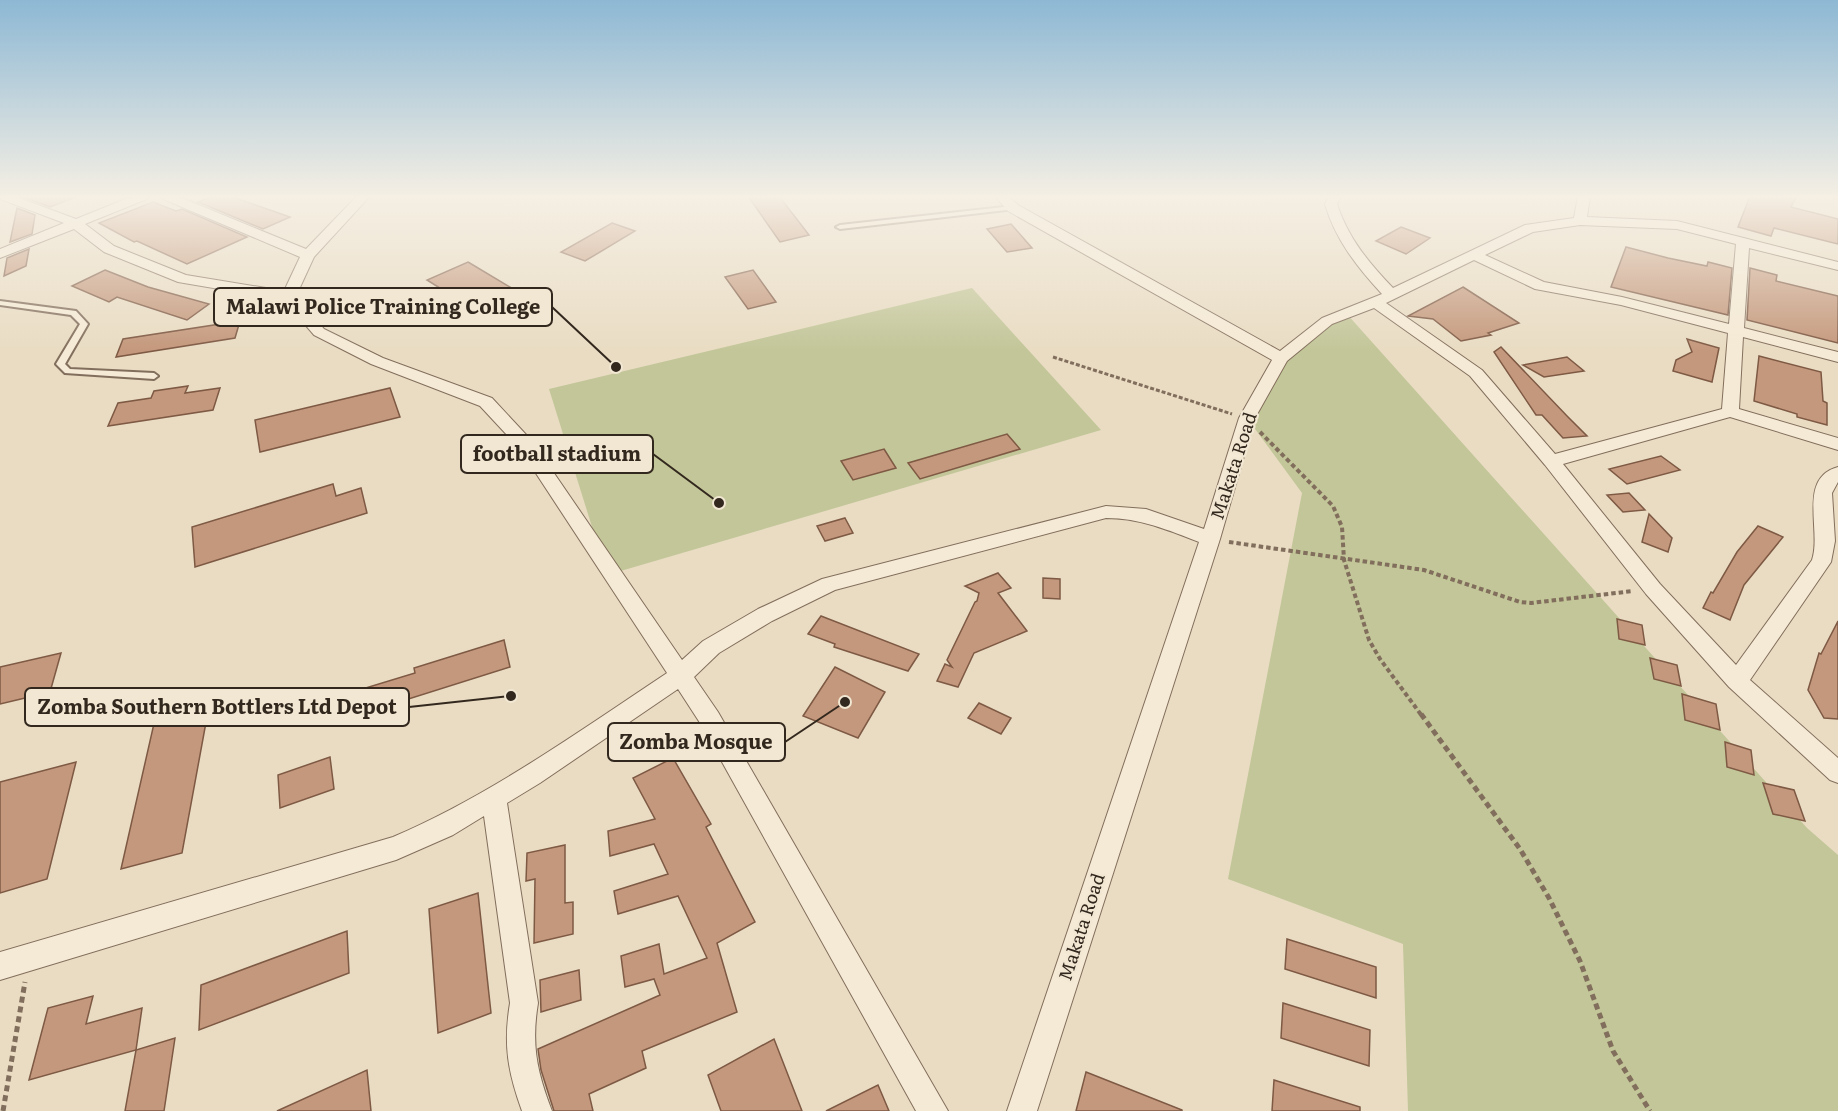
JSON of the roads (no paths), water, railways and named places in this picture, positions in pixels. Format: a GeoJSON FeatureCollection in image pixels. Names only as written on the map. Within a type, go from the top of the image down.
{"type":"FeatureCollection","features":[{"type":"Feature","properties":{"kind":"street"},"geometry":{"type":"LineString","coordinates":[[0,254],[15,248]]}},
{"type":"Feature","properties":{"kind":"street"},"geometry":{"type":"LineString","coordinates":[[107,248],[183,279],[289,296],[319,332],[377,361],[486,402],[526,444],[710,719],[933,1111]]}},
{"type":"Feature","properties":{"kind":"street"},"geometry":{"type":"LineString","coordinates":[[291,248],[308,255]]}},
{"type":"Feature","properties":{"kind":"street"},"geometry":{"type":"LineString","coordinates":[[289,296],[308,255],[314,248]]}},
{"type":"Feature","properties":{"kind":"street"},"geometry":{"type":"LineString","coordinates":[[1084,248],[1281,358]]}},
{"type":"Feature","properties":{"kind":"street"},"geometry":{"type":"LineString","coordinates":[[1351,248],[1383,299],[1476,373],[1551,461],[1653,589],[1737,681],[1838,773]]}},
{"type":"Feature","properties":{"kind":"street","name":"Makata Road"},"geometry":{"type":"LineString","coordinates":[[1022,1111],[1210,539],[1247,418],[1281,358],[1327,321],[1383,299],[1490,248]]}},
{"type":"Feature","properties":{"kind":"street"},"geometry":{"type":"LineString","coordinates":[[1730,412],[1743,248]]}},
{"type":"Feature","properties":{"kind":"street","name":"Makata Road"},"geometry":{"type":"LineString","coordinates":[[1769,248],[1838,266]]}},
{"type":"Feature","properties":{"kind":"street"},"geometry":{"type":"LineString","coordinates":[[1475,255],[1540,286],[1614,300],[1838,357]]}},
{"type":"Feature","properties":{"kind":"street"},"geometry":{"type":"LineString","coordinates":[[1551,461],[1730,412],[1838,444]]}},
{"type":"Feature","properties":{"kind":"street"},"geometry":{"type":"LineString","coordinates":[[1737,681],[1821,562],[1826,551],[1827,540],[1823,490],[1838,473]]}},
{"type":"Feature","properties":{"kind":"street"},"geometry":{"type":"LineString","coordinates":[[0,966],[396,848],[444,828],[532,776],[681,675],[711,647],[765,615],[829,584],[1106,512],[1150,516],[1210,539]]}},
{"type":"Feature","properties":{"kind":"street"},"geometry":{"type":"LineString","coordinates":[[494,798],[524,1003],[519,1030],[522,1070],[537,1111]]}},
{"type":"Feature","properties":{"kind":"lane"},"geometry":{"type":"LineString","coordinates":[[0,303],[73,313],[84,324],[60,364],[68,371],[154,376]]}},
{"type":"Feature","properties":{"kind":"place","name":"Malawi Police Training College"},"geometry":{"type":"Point","coordinates":[616,367]}},
{"type":"Feature","properties":{"kind":"place","name":"football stadium"},"geometry":{"type":"Point","coordinates":[719,503]}},
{"type":"Feature","properties":{"kind":"place","name":"Zomba Southern Bottlers Ltd Depot"},"geometry":{"type":"Point","coordinates":[511,696]}},
{"type":"Feature","properties":{"kind":"place","name":"Zomba Mosque"},"geometry":{"type":"Point","coordinates":[845,702]}}]}
